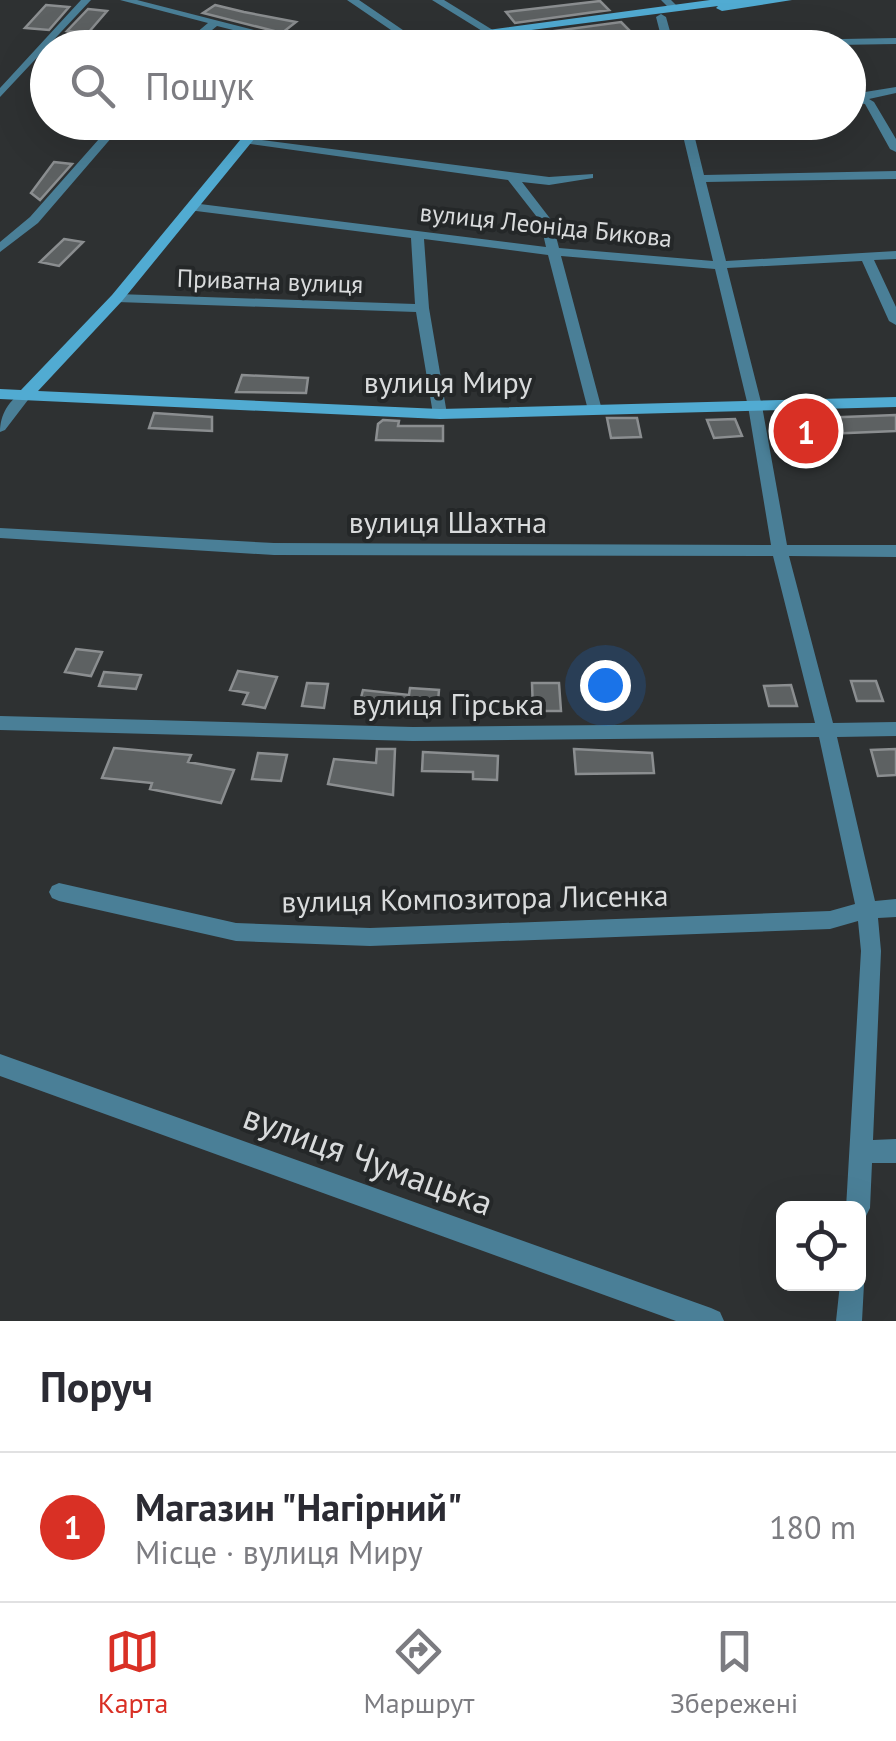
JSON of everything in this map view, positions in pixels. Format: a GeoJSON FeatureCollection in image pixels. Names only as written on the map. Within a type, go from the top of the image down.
{"type":"FeatureCollection","features":[{"type":"Feature","properties":{"kind":"street"},"geometry":{"type":"LineString","coordinates":[[59,30],[86,0]]}},
{"type":"Feature","properties":{"kind":"street"},"geometry":{"type":"LineString","coordinates":[[125,0],[248,30]]}},
{"type":"Feature","properties":{"kind":"street"},"geometry":{"type":"LineString","coordinates":[[352,0],[396,30]]}},
{"type":"Feature","properties":{"kind":"street"},"geometry":{"type":"LineString","coordinates":[[436,0],[488,30]]}},
{"type":"Feature","properties":{"kind":"street"},"geometry":{"type":"LineString","coordinates":[[504,30],[670,4],[736,0]]}},
{"type":"Feature","properties":{"kind":"street"},"geometry":{"type":"LineString","coordinates":[[543,30],[786,0]]}},
{"type":"Feature","properties":{"kind":"street"},"geometry":{"type":"LineString","coordinates":[[660,17],[664,30]]}},
{"type":"Feature","properties":{"kind":"street"},"geometry":{"type":"LineString","coordinates":[[206,30],[216,22]]}},
{"type":"Feature","properties":{"kind":"street"},"geometry":{"type":"LineString","coordinates":[[866,42],[896,41]]}},
{"type":"Feature","properties":{"kind":"street"},"geometry":{"type":"LineString","coordinates":[[0,94],[30,61]]}},
{"type":"Feature","properties":{"kind":"street"},"geometry":{"type":"LineString","coordinates":[[866,95],[896,90]]}},
{"type":"Feature","properties":{"kind":"street"},"geometry":{"type":"LineString","coordinates":[[866,101],[896,149]]}},
{"type":"Feature","properties":{"kind":"street"},"geometry":{"type":"LineString","coordinates":[[0,248],[34,220],[104,140]]}},
{"type":"Feature","properties":{"kind":"street"},"geometry":{"type":"LineString","coordinates":[[0,427],[24,396],[117,298],[248,140],[548,181],[589,176]]}},
{"type":"Feature","properties":{"kind":"street"},"geometry":{"type":"LineString","coordinates":[[688,140],[755,406],[780,552],[867,910],[871,951],[858,1201]]}},
{"type":"Feature","properties":{"kind":"street"},"geometry":{"type":"LineString","coordinates":[[698,179],[896,175]]}},
{"type":"Feature","properties":{"kind":"street"},"geometry":{"type":"LineString","coordinates":[[512,177],[546,221],[595,410]]}},
{"type":"Feature","properties":{"kind":"street","name":"вулиця Леоніда Бикова"},"geometry":{"type":"LineString","coordinates":[[192,207],[556,252],[718,265],[896,255]]}},
{"type":"Feature","properties":{"kind":"street"},"geometry":{"type":"LineString","coordinates":[[417,235],[422,308],[440,414]]}},
{"type":"Feature","properties":{"kind":"street"},"geometry":{"type":"LineString","coordinates":[[866,256],[896,321]]}},
{"type":"Feature","properties":{"kind":"street","name":"Приватна вулиця"},"geometry":{"type":"LineString","coordinates":[[117,298],[422,308]]}},
{"type":"Feature","properties":{"kind":"street","name":"вулиця Миру"},"geometry":{"type":"LineString","coordinates":[[0,394],[440,414],[896,402]]}},
{"type":"Feature","properties":{"kind":"street","name":"вулиця Шахтна"},"geometry":{"type":"LineString","coordinates":[[0,533],[274,550],[896,551]]}},
{"type":"Feature","properties":{"kind":"street","name":"вулиця Гірська"},"geometry":{"type":"LineString","coordinates":[[0,724],[413,734],[896,729]]}},
{"type":"Feature","properties":{"kind":"street","name":"вулиця Композитора Лисенка"},"geometry":{"type":"LineString","coordinates":[[58,892],[236,932],[370,937],[830,920],[867,910],[896,908]]}},
{"type":"Feature","properties":{"kind":"street","name":"вулиця Чумацька"},"geometry":{"type":"LineString","coordinates":[[0,1065],[712,1321]]}},
{"type":"Feature","properties":{"kind":"street"},"geometry":{"type":"LineString","coordinates":[[862,1152],[896,1152]]}},
{"type":"Feature","properties":{"kind":"street"},"geometry":{"type":"LineString","coordinates":[[849,1321],[851,1291]]}},
{"type":"Feature","properties":{"kind":"building"},"geometry":{"type":"Polygon","coordinates":[[[600,1],[609,10],[515,23],[506,12],[600,1]]]}},
{"type":"Feature","properties":{"kind":"building"},"geometry":{"type":"Polygon","coordinates":[[[46,5],[69,7],[49,30],[25,28],[46,5]]]}},
{"type":"Feature","properties":{"kind":"building"},"geometry":{"type":"Polygon","coordinates":[[[215,5],[296,22],[286,30],[270,30],[203,13],[215,5]]]}},
{"type":"Feature","properties":{"kind":"building"},"geometry":{"type":"Polygon","coordinates":[[[88,9],[107,11],[91,30],[68,30],[88,9]]]}},
{"type":"Feature","properties":{"kind":"building"},"geometry":{"type":"Polygon","coordinates":[[[621,22],[629,30],[562,30],[621,22]]]}},
{"type":"Feature","properties":{"kind":"building"},"geometry":{"type":"Polygon","coordinates":[[[54,162],[72,164],[40,200],[31,193],[54,162]]]}},
{"type":"Feature","properties":{"kind":"building"},"geometry":{"type":"Polygon","coordinates":[[[64,239],[83,242],[59,266],[40,262],[64,239]]]}},
{"type":"Feature","properties":{"kind":"building"},"geometry":{"type":"Polygon","coordinates":[[[242,375],[308,378],[306,393],[236,392],[242,375]]]}},
{"type":"Feature","properties":{"kind":"building"},"geometry":{"type":"Polygon","coordinates":[[[154,413],[212,417],[212,431],[149,428],[154,413]]]}},
{"type":"Feature","properties":{"kind":"building"},"geometry":{"type":"Polygon","coordinates":[[[896,415],[896,431],[825,434],[829,444],[799,445],[788,431],[791,419],[896,415]]]}},
{"type":"Feature","properties":{"kind":"building"},"geometry":{"type":"Polygon","coordinates":[[[607,418],[637,418],[641,437],[611,438],[607,418]]]}},
{"type":"Feature","properties":{"kind":"building"},"geometry":{"type":"Polygon","coordinates":[[[735,419],[742,436],[714,438],[707,420],[735,419]]]}},
{"type":"Feature","properties":{"kind":"building"},"geometry":{"type":"Polygon","coordinates":[[[383,420],[399,421],[398,426],[443,426],[443,441],[376,440],[378,424],[383,420]]]}},
{"type":"Feature","properties":{"kind":"building"},"geometry":{"type":"Polygon","coordinates":[[[76,649],[102,652],[91,676],[65,672],[76,649]]]}},
{"type":"Feature","properties":{"kind":"building"},"geometry":{"type":"Polygon","coordinates":[[[238,671],[277,677],[265,708],[243,704],[248,693],[230,690],[238,671]]]}},
{"type":"Feature","properties":{"kind":"building"},"geometry":{"type":"Polygon","coordinates":[[[104,672],[141,675],[136,689],[99,686],[104,672]]]}},
{"type":"Feature","properties":{"kind":"building"},"geometry":{"type":"Polygon","coordinates":[[[851,681],[876,681],[883,701],[857,701],[851,681]]]}},
{"type":"Feature","properties":{"kind":"building"},"geometry":{"type":"Polygon","coordinates":[[[307,683],[328,684],[324,708],[302,706],[307,683]]]}},
{"type":"Feature","properties":{"kind":"building"},"geometry":{"type":"Polygon","coordinates":[[[532,683],[559,683],[561,711],[533,711],[532,683]]]}},
{"type":"Feature","properties":{"kind":"building"},"geometry":{"type":"Polygon","coordinates":[[[791,685],[797,706],[769,706],[764,686],[791,685]]]}},
{"type":"Feature","properties":{"kind":"building"},"geometry":{"type":"Polygon","coordinates":[[[410,688],[439,690],[437,714],[358,709],[363,690],[409,695],[410,688]]]}},
{"type":"Feature","properties":{"kind":"building"},"geometry":{"type":"Polygon","coordinates":[[[114,748],[191,755],[188,762],[234,770],[221,803],[150,789],[152,783],[102,778],[114,748]]]}},
{"type":"Feature","properties":{"kind":"building"},"geometry":{"type":"Polygon","coordinates":[[[377,749],[395,749],[393,795],[328,784],[334,759],[376,763],[377,749]]]}},
{"type":"Feature","properties":{"kind":"building"},"geometry":{"type":"Polygon","coordinates":[[[574,749],[652,753],[654,773],[576,774],[574,749]]]}},
{"type":"Feature","properties":{"kind":"building"},"geometry":{"type":"Polygon","coordinates":[[[896,749],[896,775],[878,776],[871,750],[896,749]]]}},
{"type":"Feature","properties":{"kind":"building"},"geometry":{"type":"Polygon","coordinates":[[[423,752],[498,756],[497,780],[473,779],[473,772],[422,771],[423,752]]]}},
{"type":"Feature","properties":{"kind":"building"},"geometry":{"type":"Polygon","coordinates":[[[258,753],[287,755],[281,781],[252,779],[258,753]]]}},
{"type":"Feature","properties":{"kind":"place","name":"Магазин \"Нагірний\""},"geometry":{"type":"Point","coordinates":[806,431]}}]}
